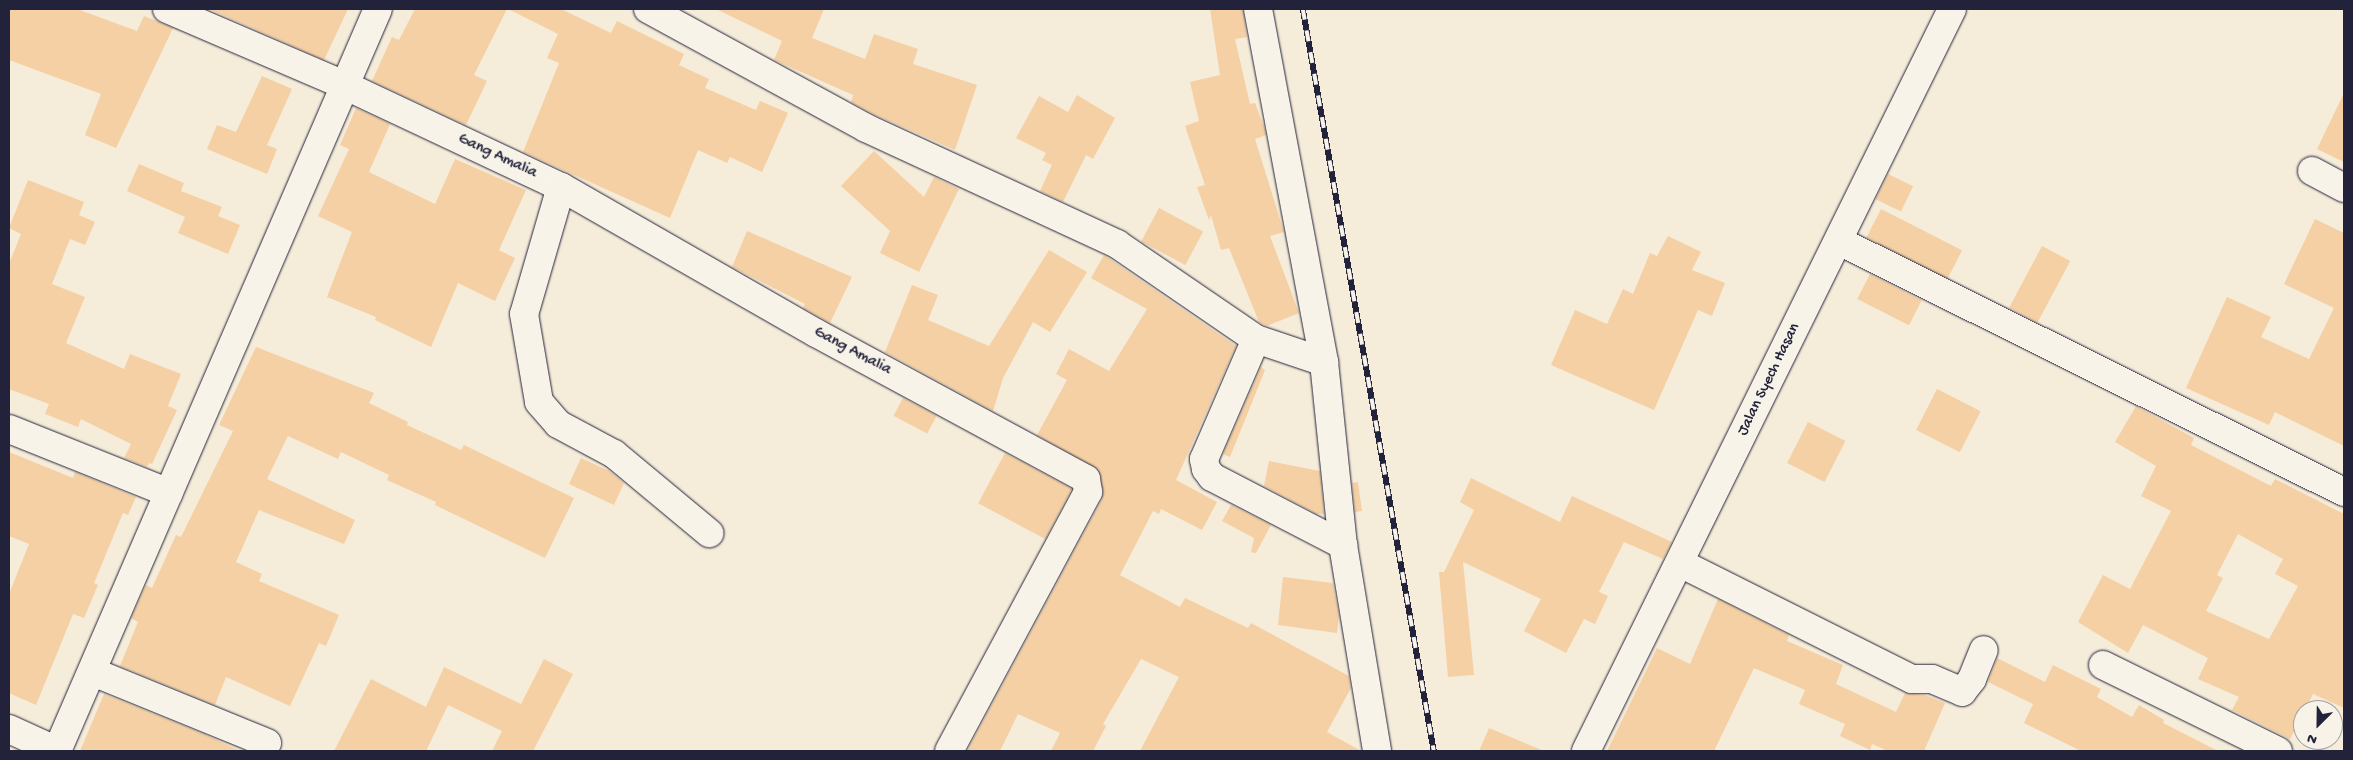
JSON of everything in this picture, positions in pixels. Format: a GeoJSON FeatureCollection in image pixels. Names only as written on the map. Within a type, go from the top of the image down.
{"type":"FeatureCollection","features":[{"type":"Feature","properties":{"kind":"street","name":"Gang Amalia"},"geometry":{"type":"LineString","coordinates":[[167,9],[344,85],[561,187],[816,333],[1086,479],[1088,492],[949,751]]}},
{"type":"Feature","properties":{"kind":"street"},"geometry":{"type":"LineString","coordinates":[[9,729],[57,751],[378,9]]}},
{"type":"Feature","properties":{"kind":"street"},"geometry":{"type":"LineString","coordinates":[[648,9],[866,128],[1117,244],[1256,339],[1324,362]]}},
{"type":"Feature","properties":{"kind":"street"},"geometry":{"type":"LineString","coordinates":[[1258,9],[1324,362],[1343,545],[1378,751]]}},
{"type":"Feature","properties":{"kind":"street","name":"Jalan Syech Hasan"},"geometry":{"type":"LineString","coordinates":[[1586,751],[1952,9]]}},
{"type":"Feature","properties":{"kind":"street"},"geometry":{"type":"LineString","coordinates":[[2312,171],[2344,188]]}},
{"type":"Feature","properties":{"kind":"street"},"geometry":{"type":"LineString","coordinates":[[561,187],[524,314],[539,402],[553,420],[614,454],[710,532]]}},
{"type":"Feature","properties":{"kind":"street"},"geometry":{"type":"LineString","coordinates":[[1839,241],[2344,492]]}},
{"type":"Feature","properties":{"kind":"street"},"geometry":{"type":"LineString","coordinates":[[1256,339],[1204,459],[1206,469],[1212,477],[1343,545]]}},
{"type":"Feature","properties":{"kind":"street"},"geometry":{"type":"LineString","coordinates":[[9,429],[169,493]]}},
{"type":"Feature","properties":{"kind":"street"},"geometry":{"type":"LineString","coordinates":[[1680,563],[1912,679],[1932,679],[1962,692],[1972,679],[1984,650]]}},
{"type":"Feature","properties":{"kind":"street"},"geometry":{"type":"LineString","coordinates":[[2103,665],[2278,751]]}},
{"type":"Feature","properties":{"kind":"street"},"geometry":{"type":"LineString","coordinates":[[92,672],[267,743]]}},
{"type":"Feature","properties":{"kind":"building"},"geometry":{"type":"Polygon","coordinates":[[[9,9],[77,9],[137,31],[144,16],[173,28],[116,148],[85,135],[101,94],[9,60],[9,9]]]}},
{"type":"Feature","properties":{"kind":"building"},"geometry":{"type":"Polygon","coordinates":[[[209,9],[348,9],[324,60],[209,9]]]}},
{"type":"Feature","properties":{"kind":"building"},"geometry":{"type":"Polygon","coordinates":[[[415,9],[507,9],[474,75],[487,81],[466,125],[372,81],[392,37],[399,40],[415,9]]]}},
{"type":"Feature","properties":{"kind":"building"},"geometry":{"type":"Polygon","coordinates":[[[508,9],[561,9],[611,33],[617,21],[684,54],[679,65],[709,79],[705,88],[756,110],[760,101],[788,113],[762,172],[730,157],[727,163],[698,150],[670,218],[523,152],[559,63],[547,58],[558,34],[508,9]]]}},
{"type":"Feature","properties":{"kind":"building"},"geometry":{"type":"Polygon","coordinates":[[[716,9],[824,9],[812,38],[865,59],[874,34],[918,49],[913,64],[977,85],[955,150],[873,114],[851,102],[853,95],[774,60],[782,41],[716,9]]]}},
{"type":"Feature","properties":{"kind":"building"},"geometry":{"type":"Polygon","coordinates":[[[1210,9],[1243,9],[1247,37],[1235,39],[1250,104],[1255,103],[1265,129],[1266,135],[1255,139],[1284,232],[1270,236],[1299,313],[1267,326],[1259,322],[1229,248],[1221,250],[1211,215],[1209,220],[1197,187],[1205,185],[1185,126],[1199,121],[1190,82],[1220,75],[1210,9]]]}},
{"type":"Feature","properties":{"kind":"building"},"geometry":{"type":"Polygon","coordinates":[[[262,76],[292,89],[267,145],[277,149],[267,174],[207,149],[217,125],[236,132],[262,76]]]}},
{"type":"Feature","properties":{"kind":"building"},"geometry":{"type":"Polygon","coordinates":[[[2344,93],[2344,162],[2317,149],[2344,93]]]}},
{"type":"Feature","properties":{"kind":"building"},"geometry":{"type":"Polygon","coordinates":[[[1077,95],[1115,118],[1093,159],[1086,155],[1063,202],[1040,191],[1052,165],[1042,160],[1046,153],[1016,138],[1039,96],[1068,112],[1077,95]]]}},
{"type":"Feature","properties":{"kind":"building"},"geometry":{"type":"Polygon","coordinates":[[[356,108],[390,124],[369,172],[435,204],[455,159],[526,190],[499,250],[515,258],[495,301],[458,283],[431,347],[375,320],[376,317],[327,297],[352,232],[318,216],[349,149],[340,145],[356,108]]]}},
{"type":"Feature","properties":{"kind":"building"},"geometry":{"type":"Polygon","coordinates":[[[874,151],[924,197],[934,177],[959,189],[919,272],[880,253],[890,231],[841,186],[874,151]]]}},
{"type":"Feature","properties":{"kind":"building"},"geometry":{"type":"Polygon","coordinates":[[[139,164],[184,183],[181,191],[222,207],[218,216],[240,225],[228,254],[178,233],[185,217],[127,191],[139,164]]]}},
{"type":"Feature","properties":{"kind":"building"},"geometry":{"type":"Polygon","coordinates":[[[1888,174],[1913,186],[1901,211],[1876,199],[1888,174]]]}},
{"type":"Feature","properties":{"kind":"building"},"geometry":{"type":"Polygon","coordinates":[[[28,180],[84,202],[79,215],[95,222],[85,245],[70,239],[52,284],[85,297],[66,343],[124,369],[130,354],[181,374],[168,406],[177,410],[152,464],[149,463],[147,467],[124,458],[131,444],[81,419],[78,427],[45,414],[49,404],[9,389],[9,264],[21,234],[9,228],[28,180]]]}},
{"type":"Feature","properties":{"kind":"building"},"geometry":{"type":"Polygon","coordinates":[[[1159,208],[1203,231],[1185,265],[1141,242],[1159,208]]]}},
{"type":"Feature","properties":{"kind":"building"},"geometry":{"type":"Polygon","coordinates":[[[1881,209],[1962,250],[1948,279],[1866,238],[1881,209]]]}},
{"type":"Feature","properties":{"kind":"building"},"geometry":{"type":"Polygon","coordinates":[[[2315,219],[2344,233],[2344,446],[2275,412],[2269,425],[2186,388],[2227,297],[2271,317],[2261,337],[2309,359],[2334,308],[2284,284],[2315,219]]]}},
{"type":"Feature","properties":{"kind":"building"},"geometry":{"type":"Polygon","coordinates":[[[747,231],[852,277],[830,323],[803,308],[805,304],[732,267],[747,231]]]}},
{"type":"Feature","properties":{"kind":"building"},"geometry":{"type":"Polygon","coordinates":[[[1668,236],[1701,252],[1692,270],[1725,283],[1712,316],[1698,310],[1654,410],[1551,365],[1575,310],[1607,324],[1623,289],[1633,294],[1650,253],[1657,256],[1668,236]]]}},
{"type":"Feature","properties":{"kind":"building"},"geometry":{"type":"Polygon","coordinates":[[[2042,246],[2070,261],[2037,323],[2009,308],[2042,246]]]}},
{"type":"Feature","properties":{"kind":"building"},"geometry":{"type":"Polygon","coordinates":[[[1049,250],[1087,272],[1050,332],[1033,322],[1003,378],[993,411],[885,352],[912,285],[938,295],[928,320],[989,346],[1049,250]]]}},
{"type":"Feature","properties":{"kind":"building"},"geometry":{"type":"Polygon","coordinates":[[[1104,255],[1236,346],[1176,480],[1217,502],[1202,530],[1161,509],[1159,514],[1153,511],[1120,575],[1180,607],[1185,598],[1248,628],[1251,623],[1349,676],[1351,688],[1327,732],[1361,751],[1140,751],[1179,677],[1141,659],[1103,724],[1106,726],[1093,751],[1051,751],[1060,733],[1018,714],[1000,751],[967,751],[1102,499],[1098,470],[1037,435],[1067,380],[1056,374],[1069,349],[1109,371],[1147,309],[1091,278],[1104,255]]]}},
{"type":"Feature","properties":{"kind":"building"},"geometry":{"type":"Polygon","coordinates":[[[1870,274],[1922,300],[1909,325],[1857,299],[1870,274]]]}},
{"type":"Feature","properties":{"kind":"building"},"geometry":{"type":"Polygon","coordinates":[[[256,347],[374,393],[369,403],[408,422],[407,425],[461,450],[464,445],[574,498],[545,558],[435,505],[436,502],[387,480],[389,475],[341,452],[338,459],[288,436],[267,479],[355,520],[344,544],[259,510],[236,562],[262,574],[259,581],[339,615],[326,646],[319,643],[290,706],[226,677],[215,705],[120,666],[138,622],[131,618],[146,585],[152,588],[176,535],[181,537],[233,431],[219,425],[256,347]]]}},
{"type":"Feature","properties":{"kind":"building"},"geometry":{"type":"Polygon","coordinates":[[[1261,367],[1265,370],[1230,457],[1223,454],[1261,367]]]}},
{"type":"Feature","properties":{"kind":"building"},"geometry":{"type":"Polygon","coordinates":[[[1937,389],[1981,411],[1960,452],[1916,430],[1937,389]]]}},
{"type":"Feature","properties":{"kind":"building"},"geometry":{"type":"Polygon","coordinates":[[[903,398],[937,416],[927,433],[894,416],[903,398]]]}},
{"type":"Feature","properties":{"kind":"building"},"geometry":{"type":"Polygon","coordinates":[[[2136,406],[2194,438],[2191,445],[2271,486],[2275,479],[2344,514],[2344,708],[2343,700],[2326,700],[2313,694],[2310,700],[2293,700],[2293,733],[2290,739],[2232,710],[2239,697],[2198,679],[2208,658],[2143,625],[2128,653],[2078,622],[2103,575],[2130,589],[2171,511],[2141,496],[2156,466],[2115,442],[2136,406]],[[2238,534],[2217,575],[2223,578],[2206,611],[2269,639],[2298,586],[2275,574],[2283,559],[2238,534]]]}},
{"type":"Feature","properties":{"kind":"building"},"geometry":{"type":"Polygon","coordinates":[[[1808,422],[1845,441],[1825,482],[1787,463],[1808,422]]]}},
{"type":"Feature","properties":{"kind":"building"},"geometry":{"type":"Polygon","coordinates":[[[9,452],[73,478],[75,472],[136,497],[128,515],[123,513],[94,583],[98,585],[84,618],[73,614],[36,705],[9,693],[9,594],[29,544],[9,536],[9,452]]]}},
{"type":"Feature","properties":{"kind":"building"},"geometry":{"type":"Polygon","coordinates":[[[1005,453],[1072,489],[1045,539],[978,503],[1005,453]]]}},
{"type":"Feature","properties":{"kind":"building"},"geometry":{"type":"Polygon","coordinates":[[[581,458],[609,471],[624,483],[614,505],[569,484],[581,458]]]}},
{"type":"Feature","properties":{"kind":"building"},"geometry":{"type":"Polygon","coordinates":[[[1269,461],[1320,471],[1324,514],[1317,514],[1264,486],[1269,461]]]}},
{"type":"Feature","properties":{"kind":"building"},"geometry":{"type":"Polygon","coordinates":[[[1471,478],[1560,522],[1572,496],[1672,542],[1663,559],[1624,542],[1599,592],[1608,596],[1595,624],[1584,619],[1566,653],[1524,631],[1541,599],[1463,562],[1474,675],[1448,677],[1439,572],[1444,572],[1474,510],[1460,502],[1471,478]]]}},
{"type":"Feature","properties":{"kind":"building"},"geometry":{"type":"Polygon","coordinates":[[[1358,482],[1362,511],[1355,512],[1352,483],[1358,482]]]}},
{"type":"Feature","properties":{"kind":"building"},"geometry":{"type":"Polygon","coordinates":[[[1231,505],[1271,525],[1256,553],[1251,552],[1254,538],[1222,521],[1231,505]]]}},
{"type":"Feature","properties":{"kind":"building"},"geometry":{"type":"Polygon","coordinates":[[[1283,577],[1333,583],[1339,616],[1337,633],[1278,625],[1283,577]]]}},
{"type":"Feature","properties":{"kind":"building"},"geometry":{"type":"Polygon","coordinates":[[[1718,599],[1789,635],[1787,641],[1843,665],[1836,684],[1896,712],[1905,693],[1925,695],[1945,703],[1924,751],[1888,751],[1872,744],[1870,750],[1840,736],[1845,724],[1799,704],[1805,690],[1754,668],[1714,751],[1607,751],[1657,648],[1690,664],[1718,599]]]}},
{"type":"Feature","properties":{"kind":"building"},"geometry":{"type":"Polygon","coordinates":[[[1997,658],[2045,682],[2053,665],[2101,689],[2097,697],[2132,717],[2139,705],[2164,720],[2163,723],[2218,751],[2081,751],[2024,723],[2033,704],[1988,682],[1997,658]]]}},
{"type":"Feature","properties":{"kind":"building"},"geometry":{"type":"Polygon","coordinates":[[[544,659],[573,674],[533,751],[492,751],[502,731],[448,705],[426,751],[334,751],[371,679],[426,707],[444,667],[521,704],[544,659]]]}},
{"type":"Feature","properties":{"kind":"building"},"geometry":{"type":"Polygon","coordinates":[[[104,694],[204,734],[240,751],[80,751],[104,694]]]}},
{"type":"Feature","properties":{"kind":"building"},"geometry":{"type":"Polygon","coordinates":[[[1489,728],[1544,751],[1479,751],[1489,728]]]}},
{"type":"Feature","properties":{"kind":"railway"},"geometry":{"type":"LineString","coordinates":[[1303,9],[1434,751]]}}]}
